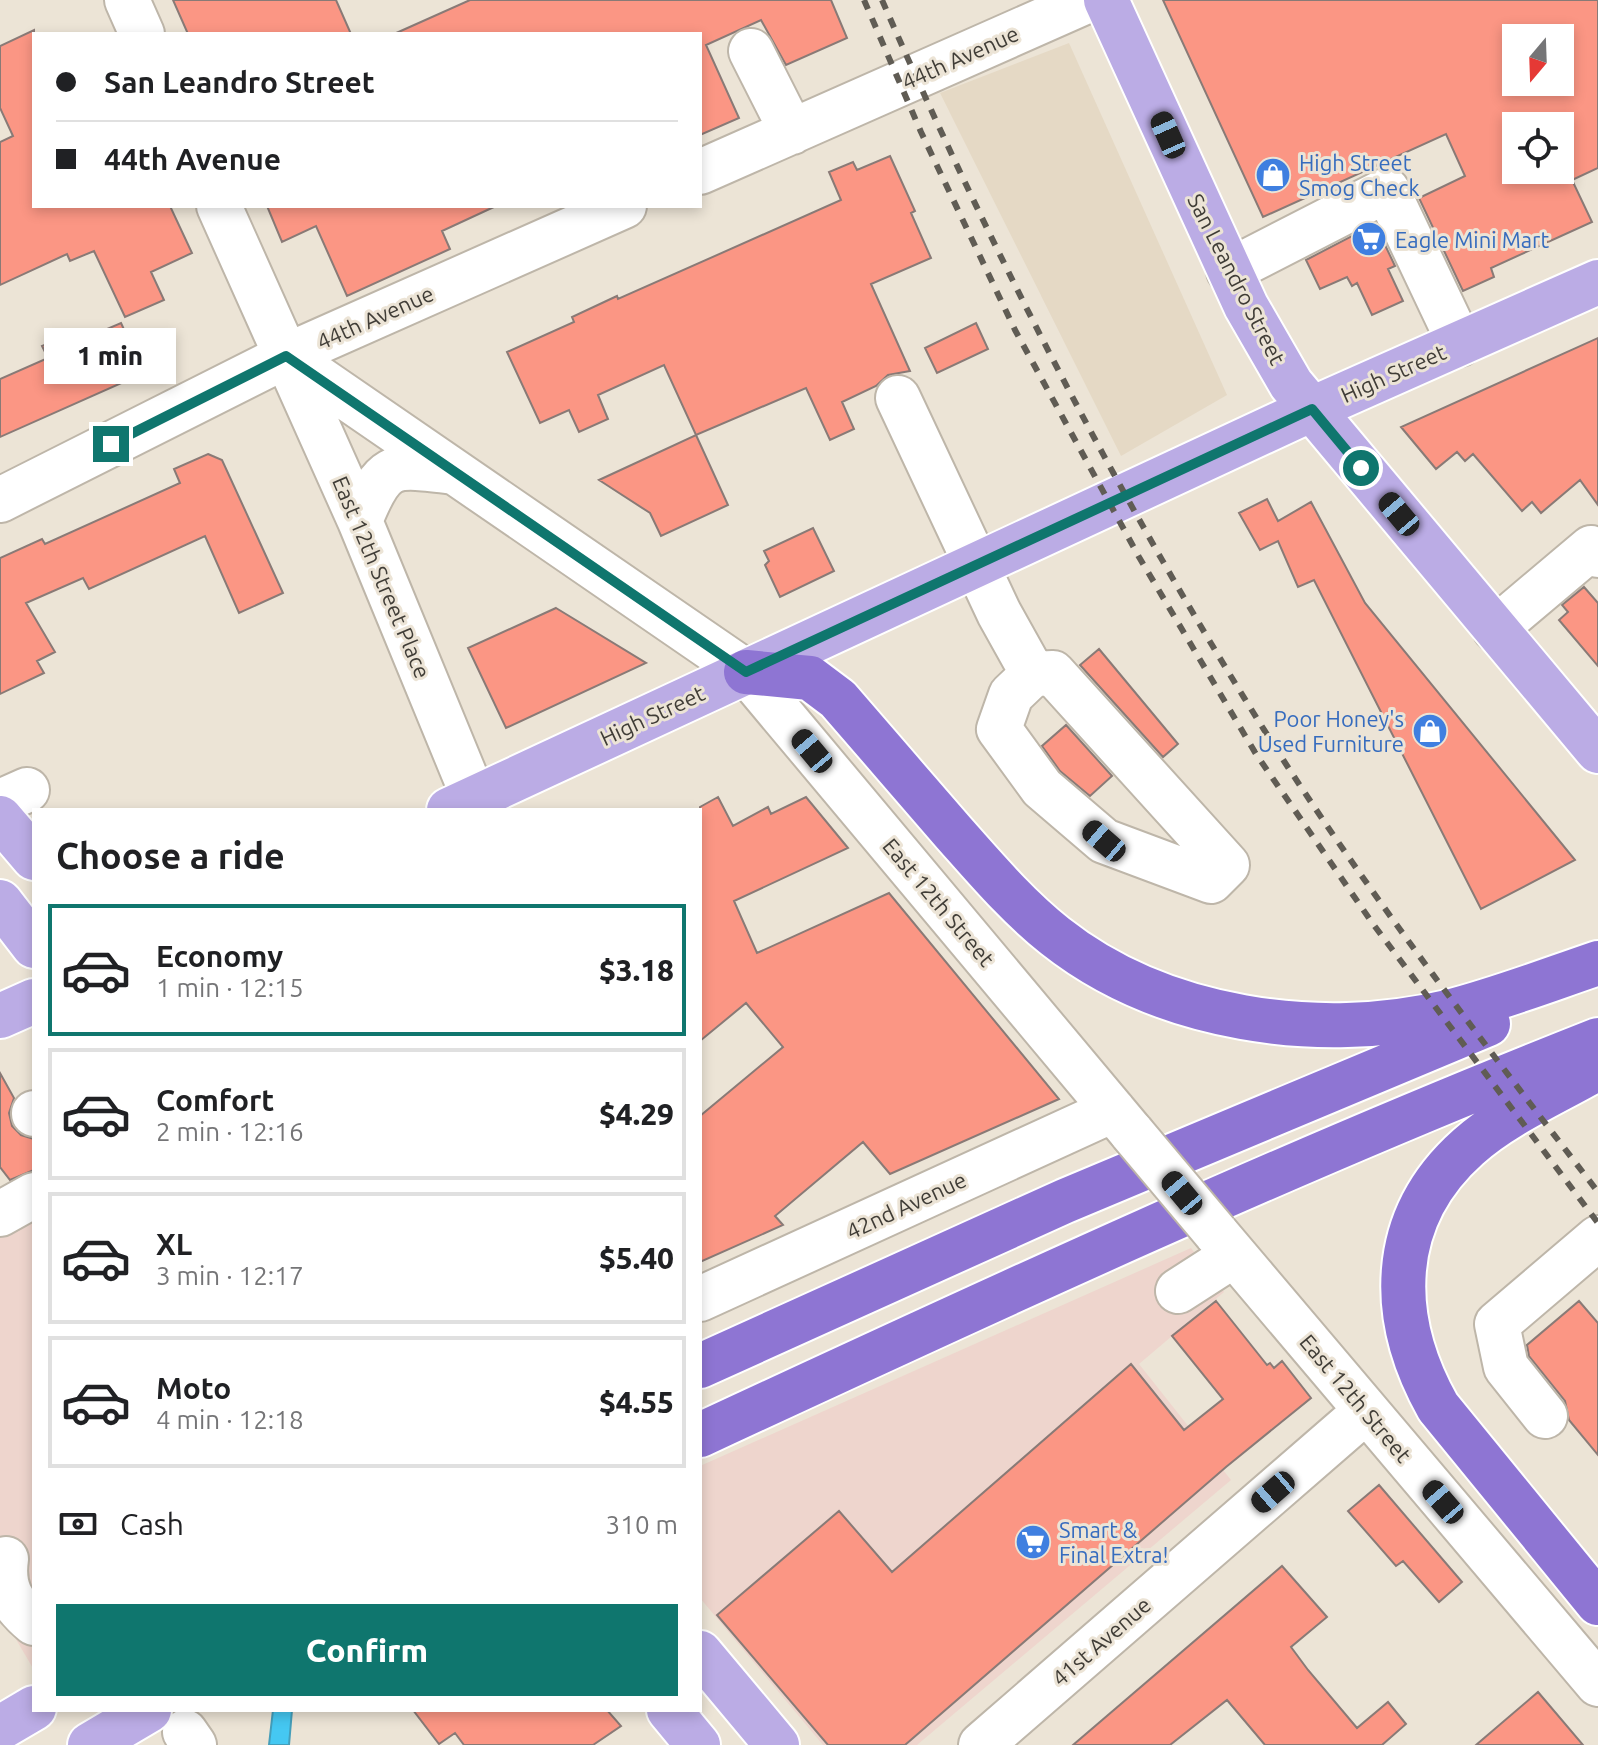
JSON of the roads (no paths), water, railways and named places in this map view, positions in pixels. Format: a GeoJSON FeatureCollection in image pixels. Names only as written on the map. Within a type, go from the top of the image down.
{"type":"FeatureCollection","features":[{"type":"Feature","properties":{"kind":"highway"},"geometry":{"type":"LineString","coordinates":[[746,672],[810,678],[838,699],[1016,902],[1055,936],[1096,965],[1141,988],[1172,998],[1274,1020],[1316,1024],[1374,1023],[1460,1008],[1598,963]]}},
{"type":"Feature","properties":{"kind":"highway"},"geometry":{"type":"LineString","coordinates":[[702,1365],[1080,1195],[1598,979]]}},
{"type":"Feature","properties":{"kind":"highway"},"geometry":{"type":"LineString","coordinates":[[702,1434],[1083,1257],[1393,1123],[1598,1040]]}},
{"type":"Feature","properties":{"kind":"highway"},"geometry":{"type":"LineString","coordinates":[[1598,1068],[1499,1125],[1470,1146],[1445,1170],[1426,1199],[1411,1233],[1404,1264],[1402,1301],[1418,1373],[1438,1407],[1598,1603]]}},
{"type":"Feature","properties":{"kind":"main road","name":"San Leandro Street"},"geometry":{"type":"LineString","coordinates":[[1106,0],[1229,271],[1266,344],[1291,384],[1598,751]]}},
{"type":"Feature","properties":{"kind":"main road","name":"High Street"},"geometry":{"type":"LineString","coordinates":[[462,804],[978,567],[1312,409],[1596,287]]}},
{"type":"Feature","properties":{"kind":"main road"},"geometry":{"type":"LineString","coordinates":[[9,803],[32,854]]}},
{"type":"Feature","properties":{"kind":"main road"},"geometry":{"type":"LineString","coordinates":[[0,902],[32,943]]}},
{"type":"Feature","properties":{"kind":"main road"},"geometry":{"type":"LineString","coordinates":[[0,1016],[32,1002]]}},
{"type":"Feature","properties":{"kind":"main road"},"geometry":{"type":"LineString","coordinates":[[702,1655],[777,1745]]}},
{"type":"Feature","properties":{"kind":"main road"},"geometry":{"type":"LineString","coordinates":[[0,1728],[32,1709]]}},
{"type":"Feature","properties":{"kind":"main road"},"geometry":{"type":"LineString","coordinates":[[90,1745],[176,1729]]}},
{"type":"Feature","properties":{"kind":"street"},"geometry":{"type":"LineString","coordinates":[[127,0],[141,32]]}},
{"type":"Feature","properties":{"kind":"street","name":"44th Avenue"},"geometry":{"type":"LineString","coordinates":[[702,171],[1089,0]]}},
{"type":"Feature","properties":{"kind":"street"},"geometry":{"type":"LineString","coordinates":[[751,51],[792,132]]}},
{"type":"Feature","properties":{"kind":"street"},"geometry":{"type":"LineString","coordinates":[[1229,271],[1387,190],[1460,344]]}},
{"type":"Feature","properties":{"kind":"street"},"geometry":{"type":"LineString","coordinates":[[220,208],[286,356]]}},
{"type":"Feature","properties":{"kind":"street","name":"44th Avenue"},"geometry":{"type":"LineString","coordinates":[[0,500],[286,356],[619,208]]}},
{"type":"Feature","properties":{"kind":"street","name":"East 12th Street"},"geometry":{"type":"LineString","coordinates":[[286,356],[746,672],[1598,1684]]}},
{"type":"Feature","properties":{"kind":"street","name":"East 12th Street Place"},"geometry":{"type":"LineString","coordinates":[[286,356],[360,521],[462,804]]}},
{"type":"Feature","properties":{"kind":"street"},"geometry":{"type":"LineString","coordinates":[[898,398],[999,613],[1033,674]]}},
{"type":"Feature","properties":{"kind":"street"},"geometry":{"type":"LineString","coordinates":[[360,521],[376,482],[402,466],[458,472]]}},
{"type":"Feature","properties":{"kind":"street"},"geometry":{"type":"LineString","coordinates":[[1495,629],[1591,548],[1598,555]]}},
{"type":"Feature","properties":{"kind":"street"},"geometry":{"type":"LineString","coordinates":[[1053,673],[1227,865],[1211,881],[1104,841],[1042,788],[999,729],[1011,695],[1033,674],[1053,673]]}},
{"type":"Feature","properties":{"kind":"street","name":"42nd Avenue"},"geometry":{"type":"LineString","coordinates":[[702,1298],[1122,1122]]}},
{"type":"Feature","properties":{"kind":"street"},"geometry":{"type":"LineString","coordinates":[[0,1214],[32,1196]]}},
{"type":"Feature","properties":{"kind":"street"},"geometry":{"type":"LineString","coordinates":[[1545,1416],[1506,1367],[1497,1324],[1598,1238]]}},
{"type":"Feature","properties":{"kind":"street"},"geometry":{"type":"LineString","coordinates":[[1178,1291],[1225,1244]]}},
{"type":"Feature","properties":{"kind":"street","name":"41st Avenue"},"geometry":{"type":"LineString","coordinates":[[981,1745],[1366,1411]]}},
{"type":"Feature","properties":{"kind":"street"},"geometry":{"type":"LineString","coordinates":[[6,1559],[3,1580],[14,1601],[32,1621]]}},
{"type":"Feature","properties":{"kind":"water"},"geometry":{"type":"Polygon","coordinates":[[[273,1712],[292,1712],[289,1745],[269,1745],[273,1712]]]}},
{"type":"Feature","properties":{"kind":"railway"},"geometry":{"type":"LineString","coordinates":[[864,0],[921,132],[1015,330],[1139,557],[1256,754],[1373,924],[1598,1223]]}},
{"type":"Feature","properties":{"kind":"railway"},"geometry":{"type":"LineString","coordinates":[[882,0],[969,191],[1063,380],[1218,655],[1350,859],[1598,1192]]}},
{"type":"Feature","properties":{"kind":"place","name":"High Street Smog Check"},"geometry":{"type":"Point","coordinates":[1273,175]}},
{"type":"Feature","properties":{"kind":"place","name":"Eagle Mini Mart"},"geometry":{"type":"Point","coordinates":[1369,239]}},
{"type":"Feature","properties":{"kind":"place","name":"Poor Honey's Used Furniture"},"geometry":{"type":"Point","coordinates":[1430,731]}},
{"type":"Feature","properties":{"kind":"place","name":"Smart & Final Extra!"},"geometry":{"type":"Point","coordinates":[1033,1542]}}]}
